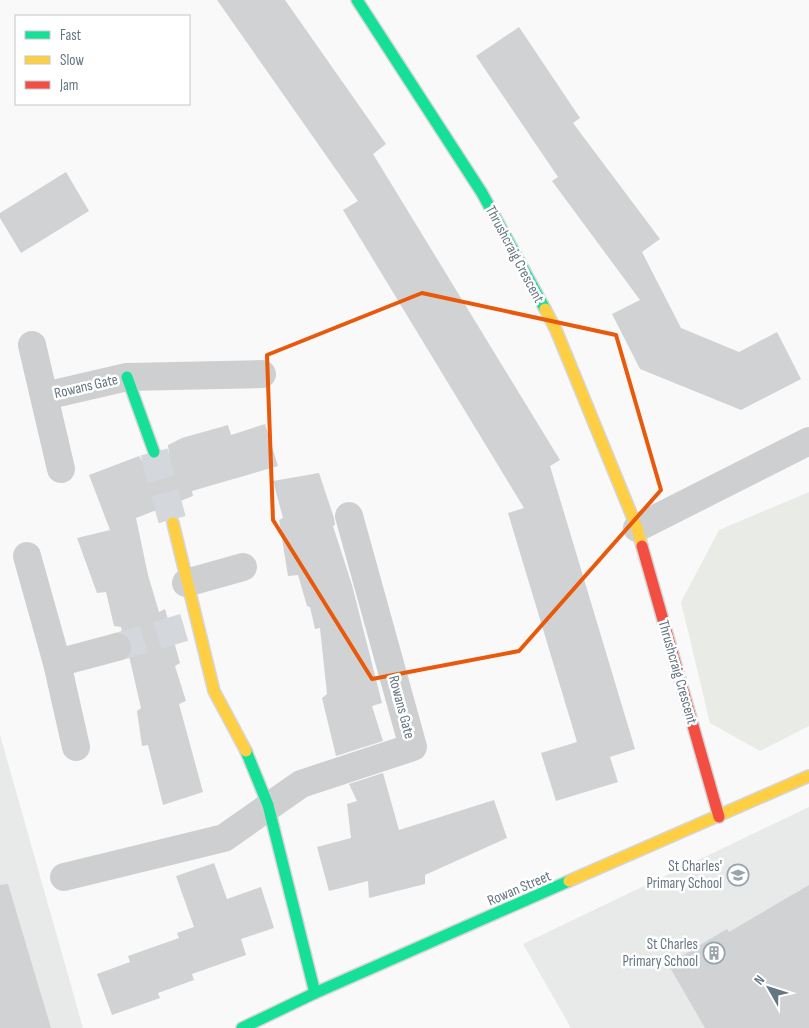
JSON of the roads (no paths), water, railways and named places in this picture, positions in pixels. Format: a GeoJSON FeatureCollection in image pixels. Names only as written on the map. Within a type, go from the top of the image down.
{"type":"FeatureCollection","features":[{"type":"Feature","properties":{"kind":"street","name":"Thrushcraig Crescent"},"geometry":{"type":"LineString","coordinates":[[357,0],[482,193],[556,330],[637,528],[719,817]]}},
{"type":"Feature","properties":{"kind":"street","name":"Rowans Gate"},"geometry":{"type":"LineString","coordinates":[[32,345],[61,469]]}},
{"type":"Feature","properties":{"kind":"street","name":"Rowans Gate"},"geometry":{"type":"LineString","coordinates":[[45,396],[127,377],[262,374]]}},
{"type":"Feature","properties":{"kind":"street","name":"Rowans Gate"},"geometry":{"type":"LineString","coordinates":[[127,377],[154,452]]}},
{"type":"Feature","properties":{"kind":"street"},"geometry":{"type":"LineString","coordinates":[[637,528],[809,441]]}},
{"type":"Feature","properties":{"kind":"street","name":"Rowans Gate"},"geometry":{"type":"LineString","coordinates":[[64,877],[224,838],[268,805],[301,784],[413,747],[349,516]]}},
{"type":"Feature","properties":{"kind":"street"},"geometry":{"type":"LineString","coordinates":[[173,524],[214,691],[250,758],[268,805],[315,993]]}},
{"type":"Feature","properties":{"kind":"street"},"geometry":{"type":"LineString","coordinates":[[27,556],[57,663],[76,746]]}},
{"type":"Feature","properties":{"kind":"street"},"geometry":{"type":"LineString","coordinates":[[186,583],[243,566]]}},
{"type":"Feature","properties":{"kind":"street"},"geometry":{"type":"LineString","coordinates":[[57,663],[117,647]]}},
{"type":"Feature","properties":{"kind":"street","name":"Rowan Street"},"geometry":{"type":"LineString","coordinates":[[242,1028],[315,993],[809,776]]}},
{"type":"Feature","properties":{"kind":"tunnel"},"geometry":{"type":"LineString","coordinates":[[154,452],[173,523]]}},
{"type":"Feature","properties":{"kind":"tunnel"},"geometry":{"type":"LineString","coordinates":[[117,647],[196,624]]}},
{"type":"Feature","properties":{"kind":"place","name":"St Charles' Primary School"},"geometry":{"type":"Point","coordinates":[738,875]}},
{"type":"Feature","properties":{"kind":"place","name":"St Charles Primary School"},"geometry":{"type":"Point","coordinates":[714,953]}}]}
